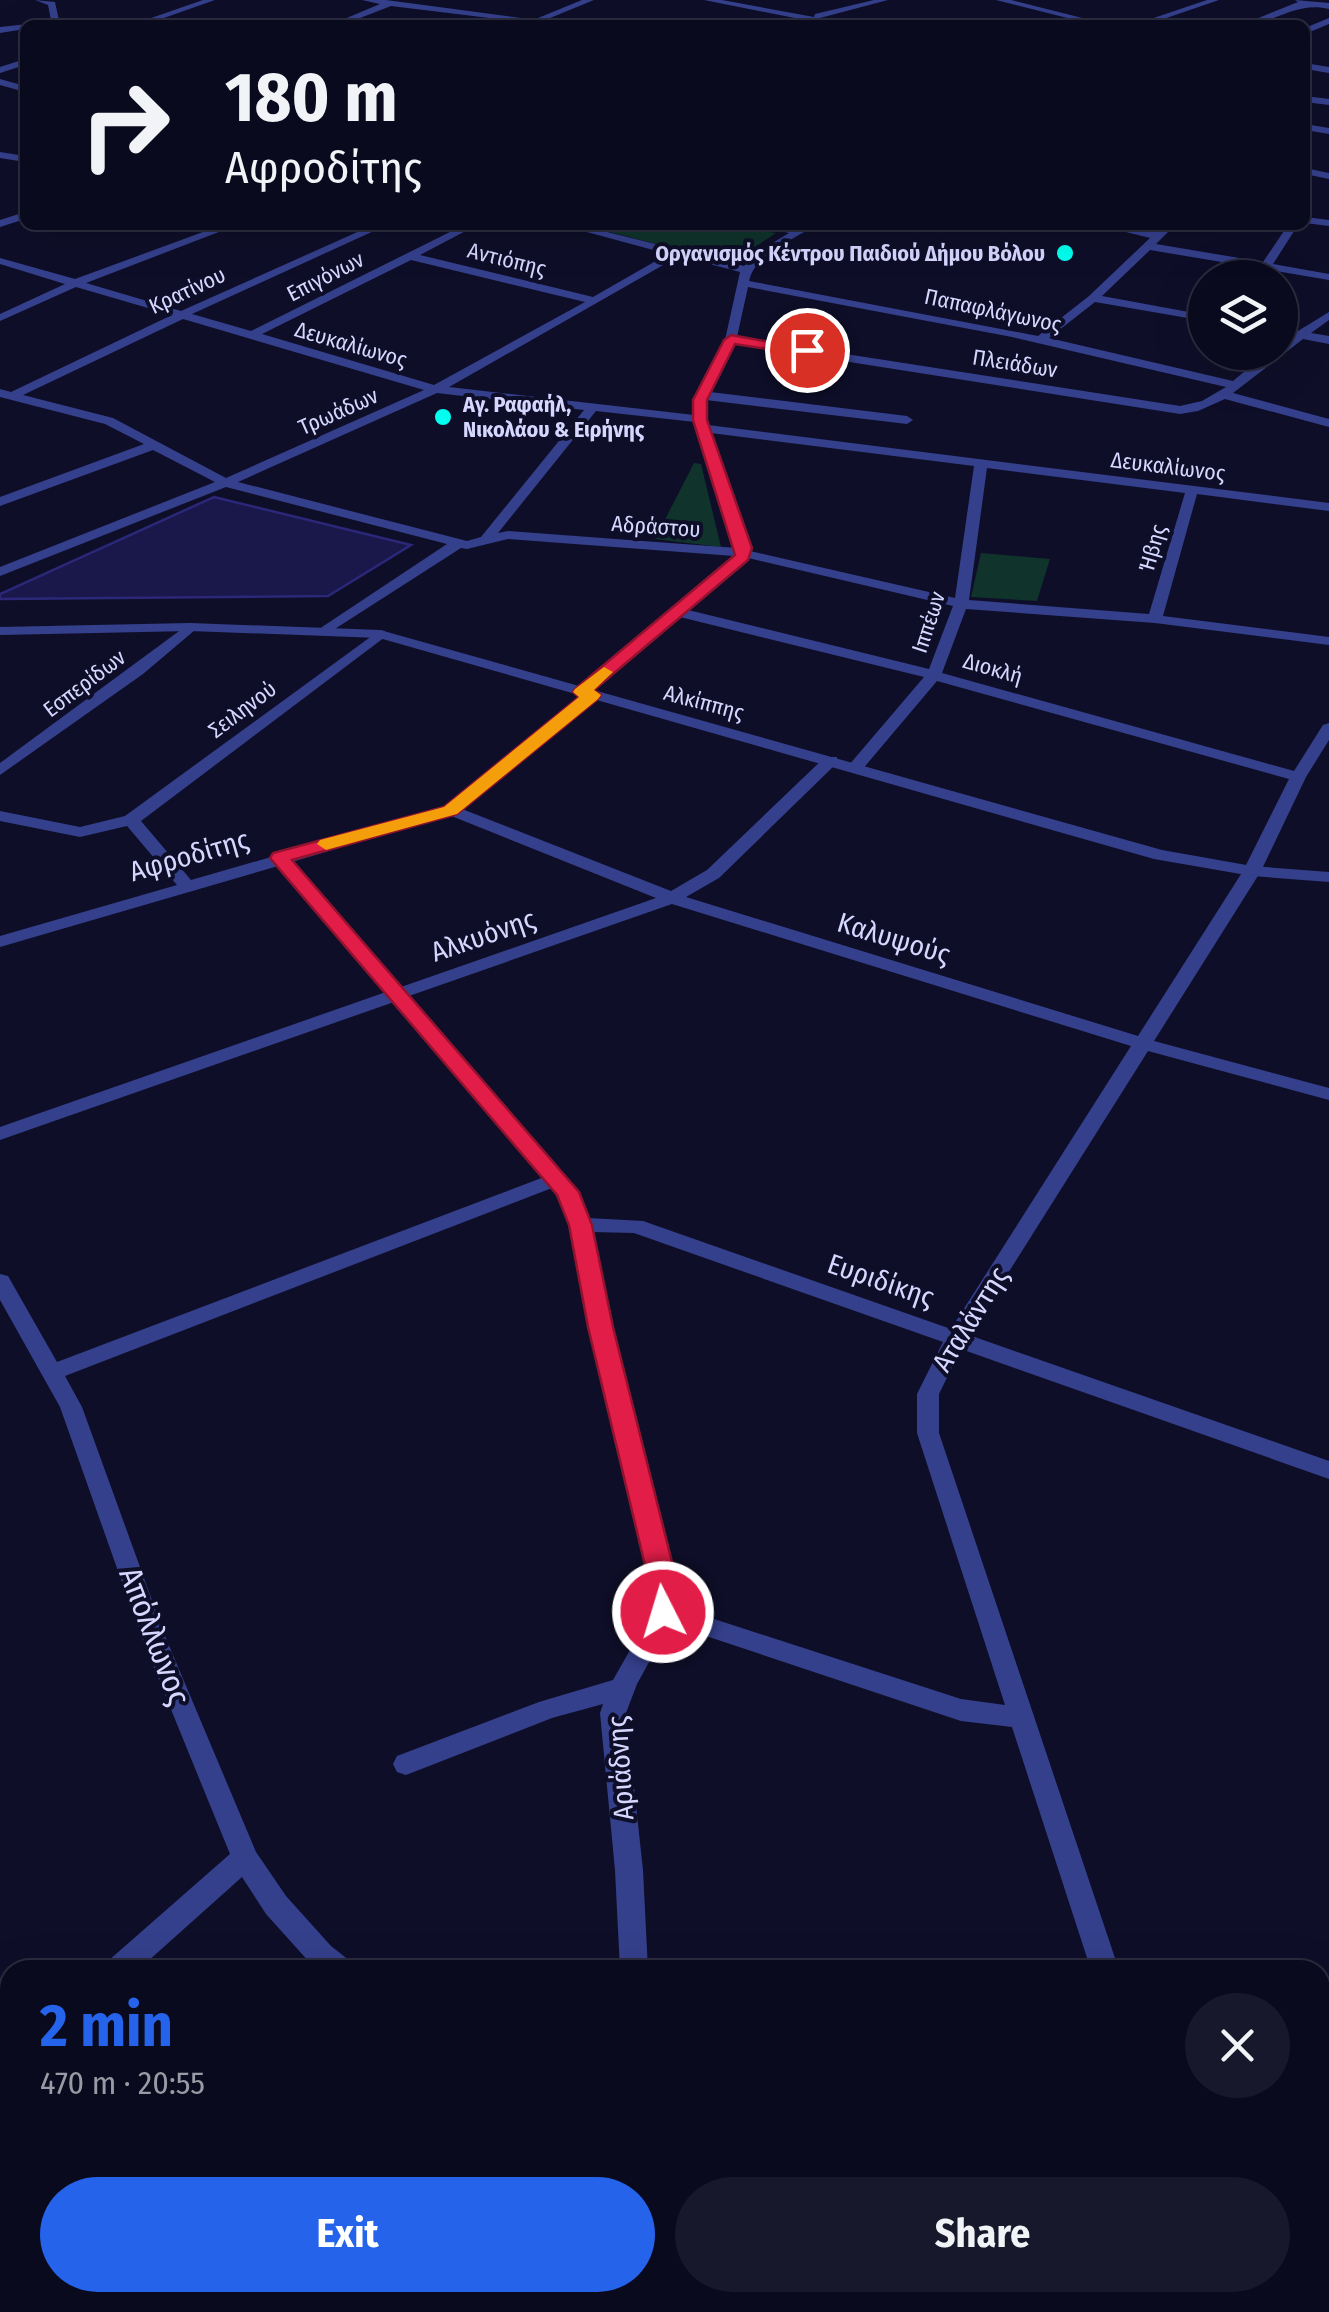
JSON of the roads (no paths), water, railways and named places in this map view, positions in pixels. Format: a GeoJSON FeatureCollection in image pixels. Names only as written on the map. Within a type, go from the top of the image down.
{"type":"FeatureCollection","features":[{"type":"Feature","properties":{"kind":"street"},"geometry":{"type":"LineString","coordinates":[[38,0],[52,4],[55,20]]}},
{"type":"Feature","properties":{"kind":"street"},"geometry":{"type":"LineString","coordinates":[[150,20],[211,0]]}},
{"type":"Feature","properties":{"kind":"street"},"geometry":{"type":"LineString","coordinates":[[366,0],[508,20]]}},
{"type":"Feature","properties":{"kind":"street"},"geometry":{"type":"LineString","coordinates":[[436,10],[455,0]]}},
{"type":"Feature","properties":{"kind":"street"},"geometry":{"type":"LineString","coordinates":[[538,20],[590,0]]}},
{"type":"Feature","properties":{"kind":"street"},"geometry":{"type":"LineString","coordinates":[[708,0],[818,20]]}},
{"type":"Feature","properties":{"kind":"street"},"geometry":{"type":"LineString","coordinates":[[801,20],[884,0]]}},
{"type":"Feature","properties":{"kind":"street"},"geometry":{"type":"LineString","coordinates":[[1000,0],[1085,20]]}},
{"type":"Feature","properties":{"kind":"street"},"geometry":{"type":"LineString","coordinates":[[1153,20],[1215,0]]}},
{"type":"Feature","properties":{"kind":"street"},"geometry":{"type":"LineString","coordinates":[[1257,20],[1303,1],[1329,6]]}},
{"type":"Feature","properties":{"kind":"street"},"geometry":{"type":"LineString","coordinates":[[347,20],[390,4]]}},
{"type":"Feature","properties":{"kind":"street"},"geometry":{"type":"LineString","coordinates":[[0,318],[74,284],[219,230]]}},
{"type":"Feature","properties":{"kind":"street","name":"Κρατίνου"},"geometry":{"type":"LineString","coordinates":[[6,395],[371,230]]}},
{"type":"Feature","properties":{"kind":"street","name":"Επιγόνων"},"geometry":{"type":"LineString","coordinates":[[250,336],[462,230]]}},
{"type":"Feature","properties":{"kind":"street","name":"Παπαφλάγωνος"},"geometry":{"type":"LineString","coordinates":[[585,230],[677,254],[744,277],[1040,339],[1227,390],[1329,423]]}},
{"type":"Feature","properties":{"kind":"street"},"geometry":{"type":"LineString","coordinates":[[743,553],[702,424],[702,395],[731,340],[744,277],[754,260],[801,230]]}},
{"type":"Feature","properties":{"kind":"street"},"geometry":{"type":"LineString","coordinates":[[1129,230],[1158,236]]}},
{"type":"Feature","properties":{"kind":"street"},"geometry":{"type":"LineString","coordinates":[[1040,339],[1093,298],[1165,230]]}},
{"type":"Feature","properties":{"kind":"street"},"geometry":{"type":"LineString","coordinates":[[1270,260],[1289,230]]}},
{"type":"Feature","properties":{"kind":"street"},"geometry":{"type":"LineString","coordinates":[[1147,246],[1230,260]]}},
{"type":"Feature","properties":{"kind":"street","name":"Τρωάδων"},"geometry":{"type":"LineString","coordinates":[[0,572],[226,482],[436,388],[677,254]]}},
{"type":"Feature","properties":{"kind":"street","name":"Αντιόπης"},"geometry":{"type":"LineString","coordinates":[[410,256],[594,301]]}},
{"type":"Feature","properties":{"kind":"street","name":"Δευκαλίωνος"},"geometry":{"type":"LineString","coordinates":[[0,261],[436,388],[593,407],[848,446],[1329,506]]}},
{"type":"Feature","properties":{"kind":"street"},"geometry":{"type":"LineString","coordinates":[[1298,272],[1329,277]]}},
{"type":"Feature","properties":{"kind":"street"},"geometry":{"type":"LineString","coordinates":[[1093,298],[1188,315]]}},
{"type":"Feature","properties":{"kind":"street","name":"Πλειάδων"},"geometry":{"type":"LineString","coordinates":[[1299,335],[1329,315]]}},
{"type":"Feature","properties":{"kind":"street"},"geometry":{"type":"LineString","coordinates":[[1299,335],[1329,340]]}},
{"type":"Feature","properties":{"kind":"street","name":"Πλειάδων"},"geometry":{"type":"LineString","coordinates":[[731,340],[1180,410],[1195,408],[1253,370]]}},
{"type":"Feature","properties":{"kind":"street","name":"Αδράστου"},"geometry":{"type":"LineString","coordinates":[[6,395],[93,415],[226,482],[468,545],[488,537],[743,553],[960,604],[1154,619],[1329,641]]}},
{"type":"Feature","properties":{"kind":"street"},"geometry":{"type":"LineString","coordinates":[[702,395],[907,420]]}},
{"type":"Feature","properties":{"kind":"street"},"geometry":{"type":"LineString","coordinates":[[488,537],[593,407]]}},
{"type":"Feature","properties":{"kind":"street"},"geometry":{"type":"LineString","coordinates":[[848,446],[868,415]]}},
{"type":"Feature","properties":{"kind":"street"},"geometry":{"type":"LineString","coordinates":[[0,502],[154,445]]}},
{"type":"Feature","properties":{"kind":"street","name":"Ιππέων"},"geometry":{"type":"LineString","coordinates":[[855,768],[934,675],[960,604],[982,462]]}},
{"type":"Feature","properties":{"kind":"street","name":"Ήβης"},"geometry":{"type":"LineString","coordinates":[[1154,619],[1192,490]]}},
{"type":"Feature","properties":{"kind":"street"},"geometry":{"type":"LineString","coordinates":[[327,630],[458,543]]}},
{"type":"Feature","properties":{"kind":"street","name":"Αφροδίτης"},"geometry":{"type":"LineString","coordinates":[[0,942],[450,810],[587,694],[743,553]]}},
{"type":"Feature","properties":{"kind":"street","name":"Διοκλή"},"geometry":{"type":"LineString","coordinates":[[675,611],[934,675],[1298,776]]}},
{"type":"Feature","properties":{"kind":"street","name":"Αλκίππης"},"geometry":{"type":"LineString","coordinates":[[0,631],[190,627],[380,634],[1160,855],[1252,871],[1329,877]]}},
{"type":"Feature","properties":{"kind":"street","name":"Εσπερίδων"},"geometry":{"type":"LineString","coordinates":[[0,770],[123,682],[190,627]]}},
{"type":"Feature","properties":{"kind":"street","name":"Σειληνού"},"geometry":{"type":"LineString","coordinates":[[131,820],[380,634]]}},
{"type":"Feature","properties":{"kind":"street","name":"Αταλάντης"},"geometry":{"type":"LineString","coordinates":[[1102,1960],[928,1433],[928,1386],[1252,871],[1298,776],[1329,728]]}},
{"type":"Feature","properties":{"kind":"street","name":"Αλκυόνης"},"geometry":{"type":"LineString","coordinates":[[0,1134],[672,898],[713,874],[830,760]]}},
{"type":"Feature","properties":{"kind":"street","name":"Καλυψούς"},"geometry":{"type":"LineString","coordinates":[[450,810],[672,898],[1144,1044],[1329,1094]]}},
{"type":"Feature","properties":{"kind":"street"},"geometry":{"type":"LineString","coordinates":[[0,816],[80,832],[131,820],[186,885]]}},
{"type":"Feature","properties":{"kind":"street"},"geometry":{"type":"LineString","coordinates":[[280,858],[557,1179],[580,1225],[600,1327],[663,1582],[663,1612],[961,1710],[1021,1718]]}},
{"type":"Feature","properties":{"kind":"street"},"geometry":{"type":"LineString","coordinates":[[54,1372],[557,1179]]}},
{"type":"Feature","properties":{"kind":"street","name":"Ευριδίκης"},"geometry":{"type":"LineString","coordinates":[[580,1225],[636,1226],[1329,1470]]}},
{"type":"Feature","properties":{"kind":"street","name":"Απόλλωνος"},"geometry":{"type":"LineString","coordinates":[[0,1281],[71,1407],[153,1636],[244,1858],[276,1905],[327,1960]]}},
{"type":"Feature","properties":{"kind":"street","name":"Αριάδνης"},"geometry":{"type":"LineString","coordinates":[[634,1960],[613,1713],[618,1689],[656,1635],[663,1612]]}},
{"type":"Feature","properties":{"kind":"street"},"geometry":{"type":"LineString","coordinates":[[406,1764],[548,1710],[618,1689]]}},
{"type":"Feature","properties":{"kind":"street"},"geometry":{"type":"LineString","coordinates":[[129,1960],[244,1858]]}},
{"type":"Feature","properties":{"kind":"place","name":"Οργανισμός Κέντρου Παιδιού Δήμου Βόλου"},"geometry":{"type":"Point","coordinates":[1065,253]}},
{"type":"Feature","properties":{"kind":"place","name":"Αγ. Ραφαήλ, Νικολάου & Ειρήνης"},"geometry":{"type":"Point","coordinates":[443,417]}}]}
